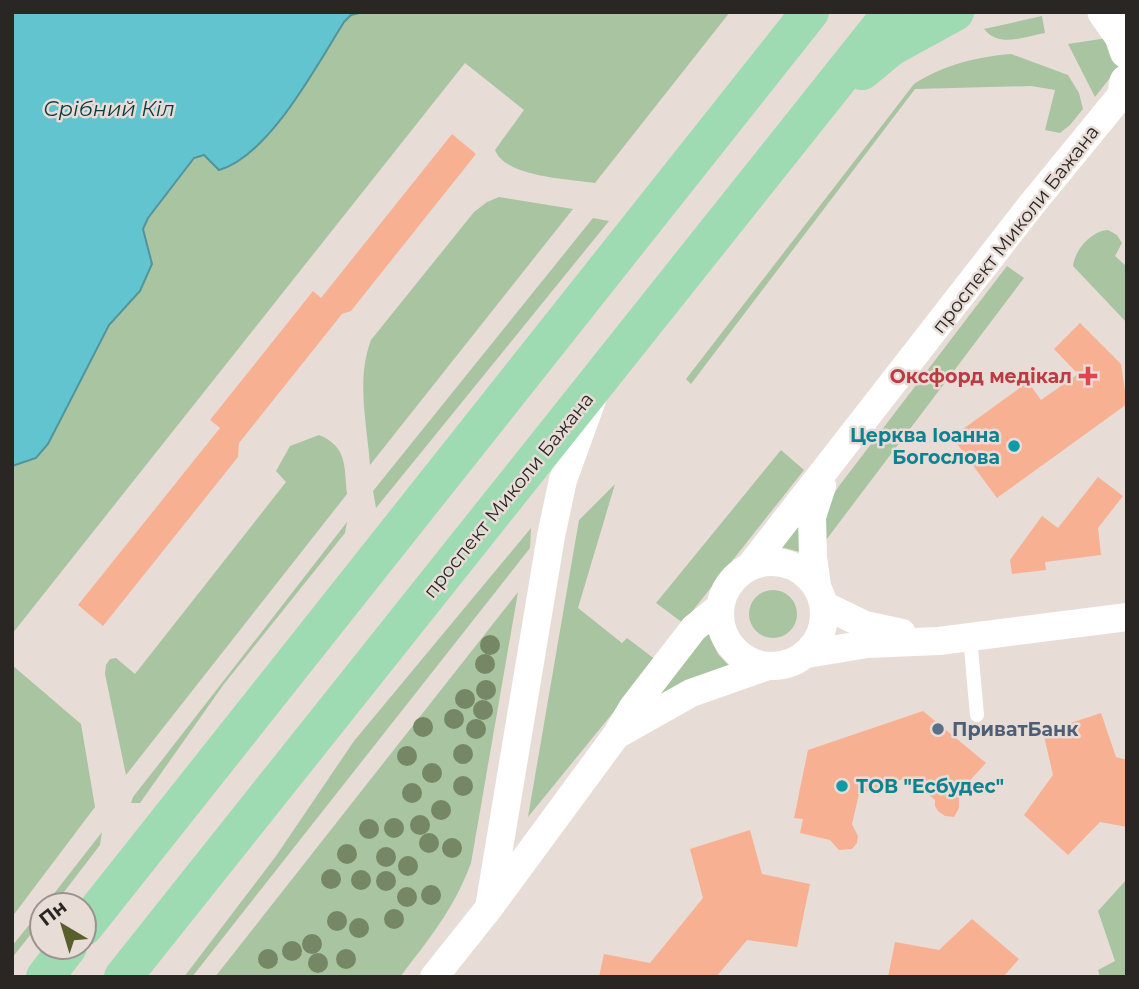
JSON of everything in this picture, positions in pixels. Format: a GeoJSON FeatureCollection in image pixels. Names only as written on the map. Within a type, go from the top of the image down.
{"type":"FeatureCollection","features":[{"type":"Feature","properties":{"kind":"highway","name":"проспект Миколи Бажана"},"geometry":{"type":"LineString","coordinates":[[128,973],[892,12]]}},
{"type":"Feature","properties":{"kind":"highway"},"geometry":{"type":"LineString","coordinates":[[813,111],[891,47],[955,12]]}},
{"type":"Feature","properties":{"kind":"highway"},"geometry":{"type":"LineString","coordinates":[[98,909],[807,15]]}},
{"type":"Feature","properties":{"kind":"highway"},"geometry":{"type":"LineString","coordinates":[[44,977],[57,961]]}},
{"type":"Feature","properties":{"kind":"street"},"geometry":{"type":"LineString","coordinates":[[1105,12],[1122,36],[1127,51]]}},
{"type":"Feature","properties":{"kind":"street","name":"проспект Миколи Бажана"},"geometry":{"type":"LineString","coordinates":[[751,565],[1127,86]]}},
{"type":"Feature","properties":{"kind":"street"},"geometry":{"type":"LineString","coordinates":[[489,908],[551,536],[563,480],[598,382]]}},
{"type":"Feature","properties":{"kind":"street","name":"проспект Миколи Бажана"},"geometry":{"type":"LineString","coordinates":[[821,596],[813,556],[812,517],[827,470]]}},
{"type":"Feature","properties":{"kind":"street"},"geometry":{"type":"LineString","coordinates":[[765,667],[746,661],[730,647],[720,628],[719,608],[724,590],[736,575],[751,565],[775,561],[799,569],[821,596],[865,625],[939,641]]}},
{"type":"Feature","properties":{"kind":"street"},"geometry":{"type":"LineString","coordinates":[[807,654],[818,640],[824,623],[821,596]]}},
{"type":"Feature","properties":{"kind":"street"},"geometry":{"type":"LineString","coordinates":[[434,977],[489,908],[617,734],[633,707],[694,628],[719,608]]}},
{"type":"Feature","properties":{"kind":"street"},"geometry":{"type":"LineString","coordinates":[[617,734],[691,693],[765,667],[788,665],[807,654],[867,645],[939,641],[1127,617]]}},
{"type":"Feature","properties":{"kind":"lane"},"geometry":{"type":"LineString","coordinates":[[970,637],[977,715]]}},
{"type":"Feature","properties":{"kind":"green space"},"geometry":{"type":"Polygon","coordinates":[[[12,12],[730,12],[595,183],[539,175],[511,166],[501,159],[495,150],[524,110],[465,63],[12,634],[12,12]]]}},
{"type":"Feature","properties":{"kind":"green space"},"geometry":{"type":"Polygon","coordinates":[[[1042,16],[1045,33],[1020,39],[1004,40],[990,35],[984,29],[1042,16]]]}},
{"type":"Feature","properties":{"kind":"green space"},"geometry":{"type":"Polygon","coordinates":[[[1107,38],[1120,65],[1095,97],[1068,44],[1107,38]]]}},
{"type":"Feature","properties":{"kind":"green space"},"geometry":{"type":"Polygon","coordinates":[[[1011,54],[1068,75],[1079,93],[1083,109],[1070,125],[1060,133],[1045,130],[1055,90],[1031,86],[915,89],[691,384],[686,379],[914,84],[960,63],[1011,54]]]}},
{"type":"Feature","properties":{"kind":"green space"},"geometry":{"type":"Polygon","coordinates":[[[499,197],[573,209],[370,465],[363,386],[371,340],[474,212],[499,197]]]}},
{"type":"Feature","properties":{"kind":"green space"},"geometry":{"type":"Polygon","coordinates":[[[593,218],[609,221],[376,508],[373,491],[593,218]]]}},
{"type":"Feature","properties":{"kind":"green space"},"geometry":{"type":"Polygon","coordinates":[[[1108,230],[1117,235],[1122,243],[1115,256],[1127,267],[1127,323],[1073,266],[1085,242],[1108,230]]]}},
{"type":"Feature","properties":{"kind":"green space"},"geometry":{"type":"Polygon","coordinates":[[[1007,266],[1024,278],[823,544],[828,503],[839,486],[1007,266]]]}},
{"type":"Feature","properties":{"kind":"green space"},"geometry":{"type":"Polygon","coordinates":[[[319,435],[335,445],[340,452],[347,494],[126,775],[105,674],[106,665],[110,659],[116,658],[135,674],[286,482],[276,471],[290,446],[319,435]]]}},
{"type":"Feature","properties":{"kind":"green space"},"geometry":{"type":"Polygon","coordinates":[[[781,450],[804,470],[683,623],[656,603],[781,450]]]}},
{"type":"Feature","properties":{"kind":"green space"},"geometry":{"type":"Polygon","coordinates":[[[615,484],[578,608],[622,643],[627,638],[656,660],[528,817],[579,520],[615,484]]]}},
{"type":"Feature","properties":{"kind":"green space"},"geometry":{"type":"Polygon","coordinates":[[[807,501],[800,552],[781,547],[807,501]]]}},
{"type":"Feature","properties":{"kind":"green space"},"geometry":{"type":"Polygon","coordinates":[[[347,522],[345,533],[224,684],[140,803],[131,803],[133,797],[347,522]]]}},
{"type":"Feature","properties":{"kind":"green space"},"geometry":{"type":"Polygon","coordinates":[[[531,528],[530,548],[192,977],[184,977],[276,856],[354,741],[531,528]]]}},
{"type":"Feature","properties":{"kind":"green space"},"geometry":{"type":"Polygon","coordinates":[[[773,590],[790,597],[797,614],[790,631],[773,638],[756,631],[749,614],[756,597],[773,590]]]}},
{"type":"Feature","properties":{"kind":"green space"},"geometry":{"type":"Polygon","coordinates":[[[518,592],[471,863],[449,909],[400,977],[215,977],[518,592]]]}},
{"type":"Feature","properties":{"kind":"green space"},"geometry":{"type":"Polygon","coordinates":[[[707,630],[718,654],[731,668],[651,702],[707,630]]]}},
{"type":"Feature","properties":{"kind":"green space"},"geometry":{"type":"Polygon","coordinates":[[[12,665],[81,724],[95,807],[32,891],[28,891],[28,896],[12,917],[12,665]]]}},
{"type":"Feature","properties":{"kind":"green space"},"geometry":{"type":"Polygon","coordinates":[[[102,832],[100,845],[65,891],[56,891],[102,832]]]}},
{"type":"Feature","properties":{"kind":"green space"},"geometry":{"type":"Polygon","coordinates":[[[1127,879],[1127,977],[1100,977],[1098,970],[1115,961],[1098,911],[1127,879]]]}},
{"type":"Feature","properties":{"kind":"green space"},"geometry":{"type":"Polygon","coordinates":[[[28,926],[28,938],[12,958],[12,946],[28,926]]]}},
{"type":"Feature","properties":{"kind":"water","name":"Срібний Кіл"},"geometry":{"type":"Polygon","coordinates":[[[12,12],[363,12],[351,15],[344,22],[290,107],[256,147],[238,161],[219,170],[204,155],[194,158],[148,218],[143,229],[152,264],[140,291],[109,325],[48,444],[36,458],[12,466],[12,12]]]}},
{"type":"Feature","properties":{"kind":"building"},"geometry":{"type":"Polygon","coordinates":[[[452,134],[476,154],[351,311],[342,314],[239,443],[238,457],[103,626],[78,605],[220,428],[210,420],[313,291],[321,298],[452,134]]]}},
{"type":"Feature","properties":{"kind":"building"},"geometry":{"type":"Polygon","coordinates":[[[1080,323],[1121,364],[1127,404],[997,498],[952,437],[1028,382],[1041,400],[1078,374],[1054,349],[1080,323]]]}},
{"type":"Feature","properties":{"kind":"building"},"geometry":{"type":"Polygon","coordinates":[[[1098,477],[1123,496],[1098,528],[1101,555],[1045,562],[1046,570],[1012,574],[1010,560],[1042,516],[1058,528],[1098,477]]]}},
{"type":"Feature","properties":{"kind":"building","name":"ТОВ \"Есбудес\""},"geometry":{"type":"Polygon","coordinates":[[[923,711],[986,763],[959,792],[959,808],[954,817],[945,816],[938,811],[935,800],[909,777],[859,794],[852,824],[858,836],[852,849],[839,850],[830,840],[800,833],[803,819],[794,818],[808,750],[923,711]]]}},
{"type":"Feature","properties":{"kind":"building"},"geometry":{"type":"Polygon","coordinates":[[[1101,713],[1116,757],[1127,760],[1127,827],[1100,822],[1068,855],[1024,815],[1053,775],[1043,732],[1101,713]]]}},
{"type":"Feature","properties":{"kind":"building"},"geometry":{"type":"Polygon","coordinates":[[[750,830],[762,874],[810,884],[797,947],[747,940],[716,977],[599,977],[604,954],[650,963],[703,898],[690,849],[750,830]]]}},
{"type":"Feature","properties":{"kind":"building"},"geometry":{"type":"Polygon","coordinates":[[[972,919],[1019,959],[1003,977],[888,977],[895,942],[939,950],[972,919]]]}},
{"type":"Feature","properties":{"kind":"place","name":"Оксфорд медікал"},"geometry":{"type":"Point","coordinates":[1088,376]}},
{"type":"Feature","properties":{"kind":"place","name":"Церква Іоанна Богослова"},"geometry":{"type":"Point","coordinates":[1014,446]}},
{"type":"Feature","properties":{"kind":"place","name":"ПриватБанк"},"geometry":{"type":"Point","coordinates":[938,729]}},
{"type":"Feature","properties":{"kind":"place","name":"ТОВ \"Есбудес\""},"geometry":{"type":"Point","coordinates":[842,786]}}]}
